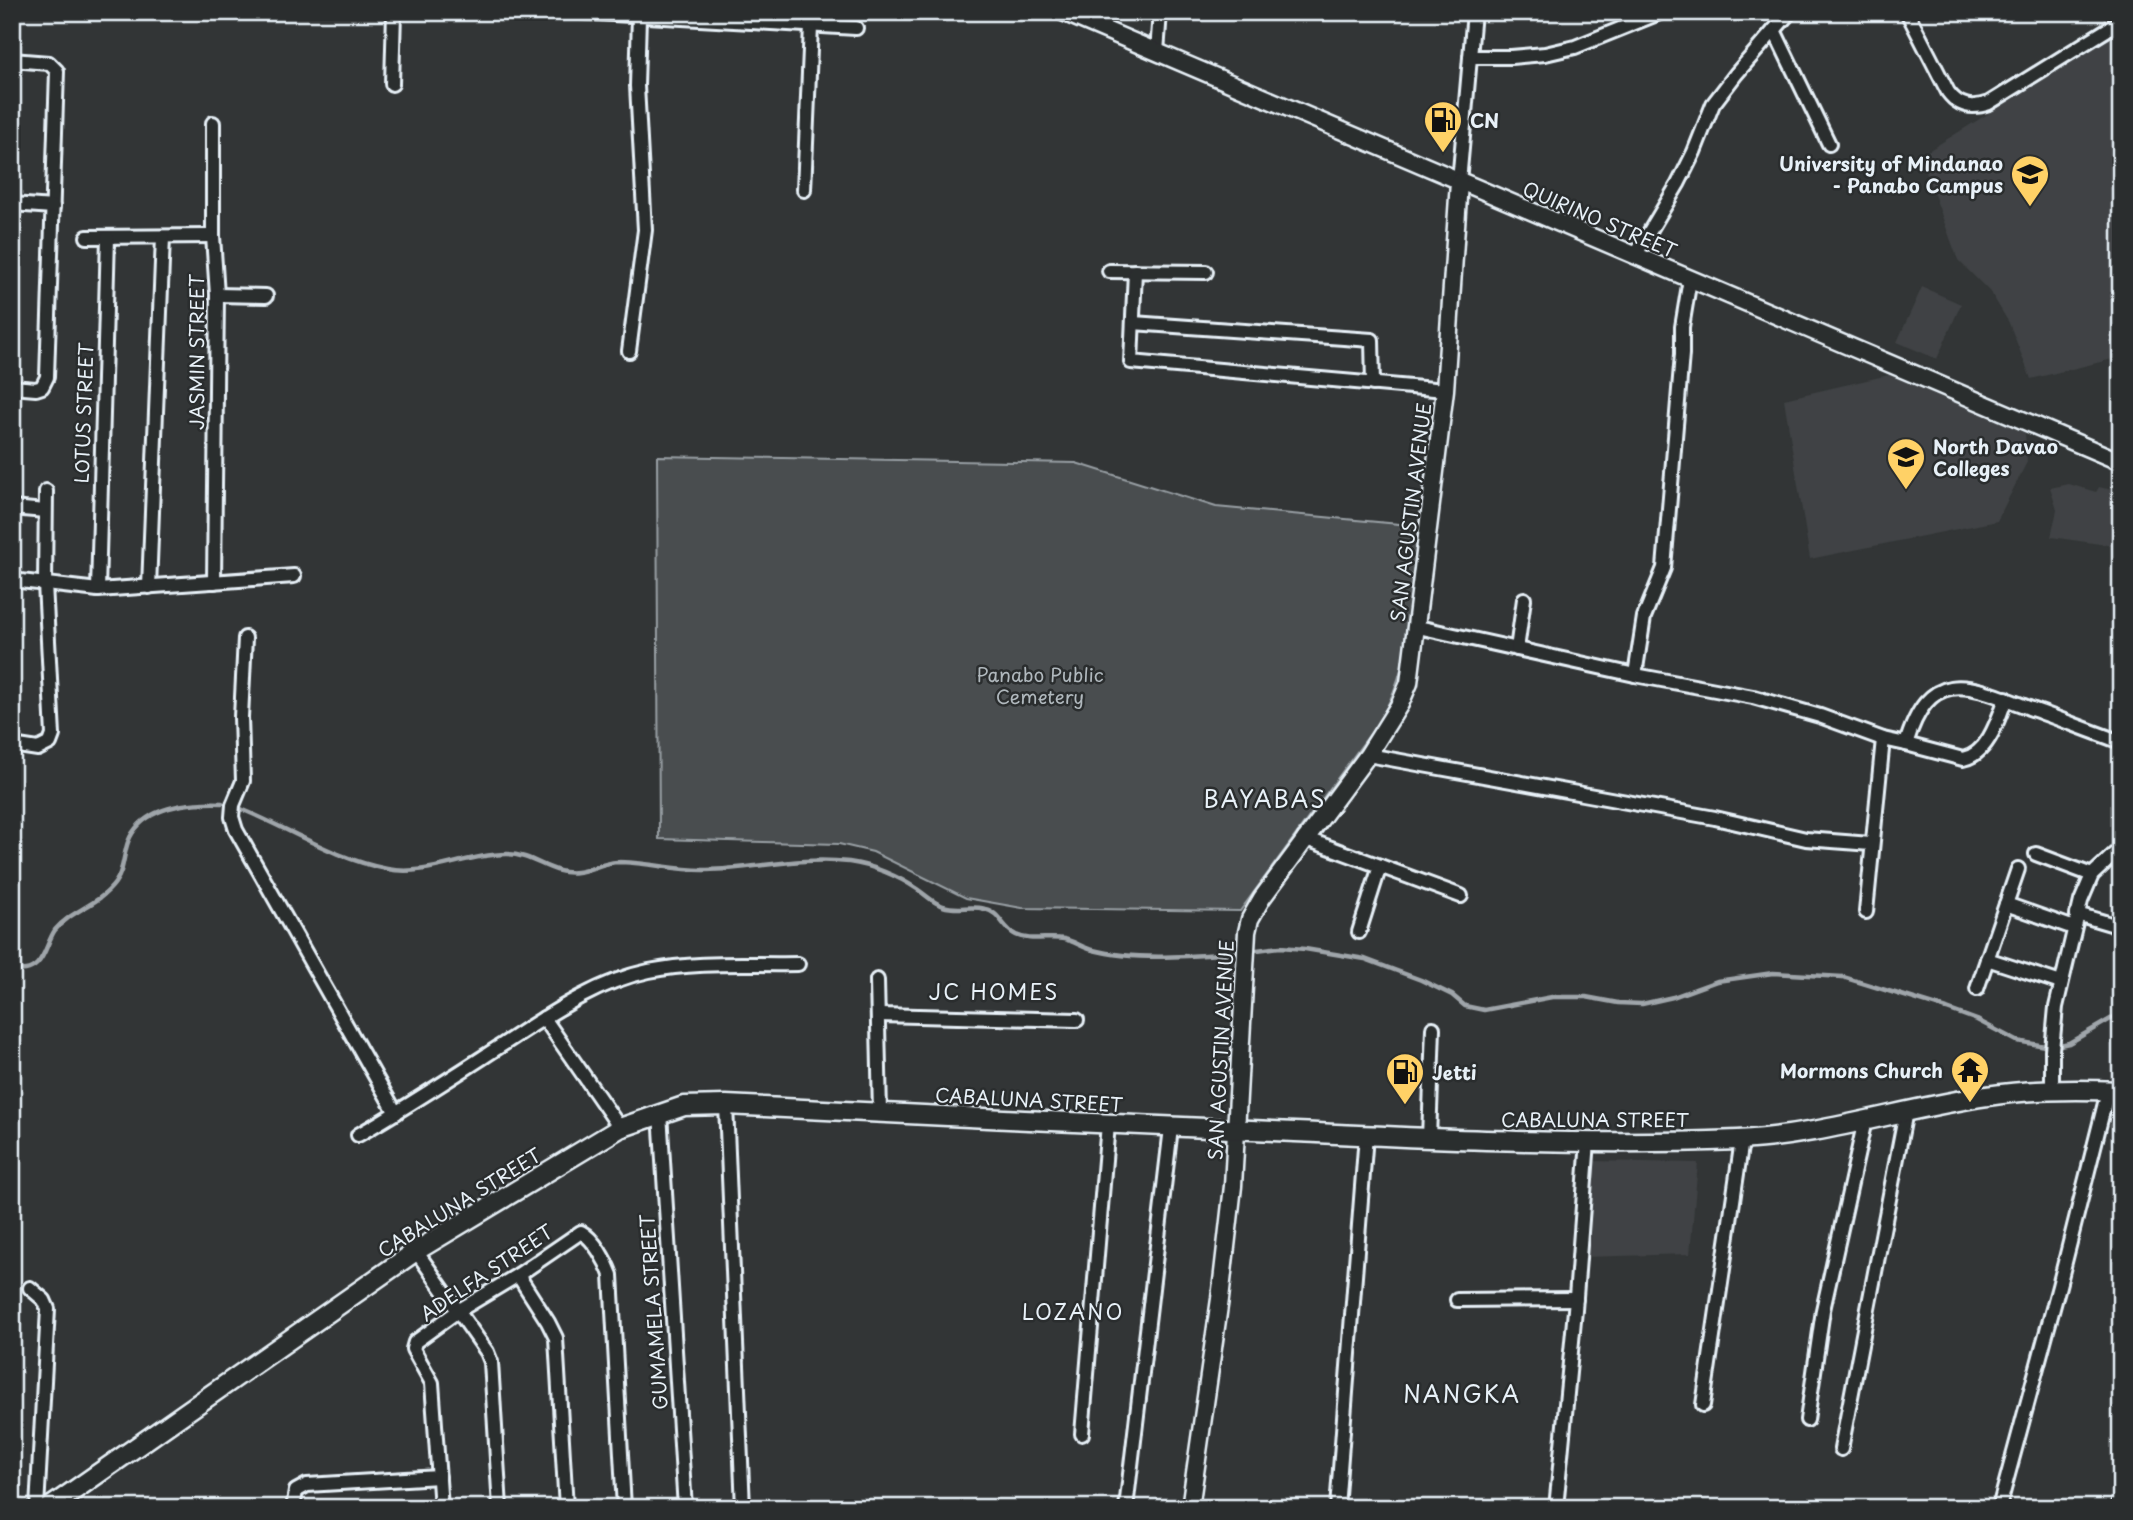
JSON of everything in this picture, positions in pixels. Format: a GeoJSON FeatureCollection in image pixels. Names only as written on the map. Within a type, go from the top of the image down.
{"type":"FeatureCollection","features":[{"type":"Feature","properties":{"kind":"main road","name":"CABALUNA STREET"},"geometry":{"type":"LineString","coordinates":[[49,1508],[416,1251],[620,1128],[684,1106],[726,1105],[1171,1128],[1429,1138],[1742,1140],[1840,1126],[1990,1095],[2114,1091]]}},
{"type":"Feature","properties":{"kind":"street"},"geometry":{"type":"LineString","coordinates":[[391,84],[394,12]]}},
{"type":"Feature","properties":{"kind":"street"},"geometry":{"type":"LineString","coordinates":[[579,12],[856,28]]}},
{"type":"Feature","properties":{"kind":"street","name":"QUIRINO STREET"},"geometry":{"type":"LineString","coordinates":[[1063,12],[2121,462]]}},
{"type":"Feature","properties":{"kind":"street"},"geometry":{"type":"LineString","coordinates":[[1157,52],[1160,12]]}},
{"type":"Feature","properties":{"kind":"street"},"geometry":{"type":"LineString","coordinates":[[1459,182],[1474,12]]}},
{"type":"Feature","properties":{"kind":"street"},"geometry":{"type":"LineString","coordinates":[[1470,57],[1511,57],[1575,47],[1662,12]]}},
{"type":"Feature","properties":{"kind":"street"},"geometry":{"type":"LineString","coordinates":[[1635,256],[1684,173],[1713,104],[1790,12]]}},
{"type":"Feature","properties":{"kind":"street"},"geometry":{"type":"LineString","coordinates":[[1907,12],[1948,92],[1955,101],[1966,106],[1989,103],[2121,21]]}},
{"type":"Feature","properties":{"kind":"street"},"geometry":{"type":"LineString","coordinates":[[629,351],[645,230],[637,86],[639,16]]}},
{"type":"Feature","properties":{"kind":"street"},"geometry":{"type":"LineString","coordinates":[[804,190],[811,26]]}},
{"type":"Feature","properties":{"kind":"street"},"geometry":{"type":"LineString","coordinates":[[1774,30],[1829,144]]}},
{"type":"Feature","properties":{"kind":"street"},"geometry":{"type":"LineString","coordinates":[[12,60],[49,63],[57,71],[47,377],[42,387],[36,390],[12,387]]}},
{"type":"Feature","properties":{"kind":"street","name":"JASMIN STREET"},"geometry":{"type":"LineString","coordinates":[[213,123],[213,236],[217,295],[214,582]]}},
{"type":"Feature","properties":{"kind":"street","name":"SAN AGUSTIN AVENUE"},"geometry":{"type":"LineString","coordinates":[[1190,1508],[1220,1298],[1238,1130],[1247,932],[1254,909],[1368,755],[1405,694],[1409,682],[1418,627],[1445,390],[1459,182]]}},
{"type":"Feature","properties":{"kind":"street"},"geometry":{"type":"LineString","coordinates":[[12,204],[53,207]]}},
{"type":"Feature","properties":{"kind":"street"},"geometry":{"type":"LineString","coordinates":[[88,237],[213,236]]}},
{"type":"Feature","properties":{"kind":"street","name":"LOTUS STREET"},"geometry":{"type":"LineString","coordinates":[[98,590],[108,237]]}},
{"type":"Feature","properties":{"kind":"street"},"geometry":{"type":"LineString","coordinates":[[149,587],[163,237]]}},
{"type":"Feature","properties":{"kind":"street"},"geometry":{"type":"LineString","coordinates":[[1109,271],[1206,272]]}},
{"type":"Feature","properties":{"kind":"street"},"geometry":{"type":"LineString","coordinates":[[1135,271],[1131,362],[1445,390]]}},
{"type":"Feature","properties":{"kind":"street"},"geometry":{"type":"LineString","coordinates":[[1635,675],[1644,617],[1664,568],[1682,327],[1690,279]]}},
{"type":"Feature","properties":{"kind":"street"},"geometry":{"type":"LineString","coordinates":[[217,295],[266,296]]}},
{"type":"Feature","properties":{"kind":"street"},"geometry":{"type":"LineString","coordinates":[[1133,323],[1373,340],[1373,384]]}},
{"type":"Feature","properties":{"kind":"street"},"geometry":{"type":"LineString","coordinates":[[12,745],[38,749],[50,743],[53,735],[45,584],[47,491]]}},
{"type":"Feature","properties":{"kind":"street"},"geometry":{"type":"LineString","coordinates":[[12,509],[45,511]]}},
{"type":"Feature","properties":{"kind":"street"},"geometry":{"type":"LineString","coordinates":[[12,580],[98,590],[295,576]]}},
{"type":"Feature","properties":{"kind":"street"},"geometry":{"type":"LineString","coordinates":[[1517,649],[1524,598]]}},
{"type":"Feature","properties":{"kind":"street"},"geometry":{"type":"LineString","coordinates":[[1418,627],[1635,675],[1753,697],[1820,716],[1883,739],[1963,759],[1970,758],[1987,742],[2006,698]]}},
{"type":"Feature","properties":{"kind":"street"},"geometry":{"type":"LineString","coordinates":[[245,638],[241,717],[243,781],[233,805],[232,817],[236,830],[396,1113]]}},
{"type":"Feature","properties":{"kind":"street"},"geometry":{"type":"LineString","coordinates":[[1906,744],[1917,717],[1938,692],[1955,687],[1982,689],[2121,742]]}},
{"type":"Feature","properties":{"kind":"street"},"geometry":{"type":"LineString","coordinates":[[1866,912],[1883,739]]}},
{"type":"Feature","properties":{"kind":"street"},"geometry":{"type":"LineString","coordinates":[[1368,755],[1715,818],[1806,839],[1871,844]]}},
{"type":"Feature","properties":{"kind":"street"},"geometry":{"type":"LineString","coordinates":[[1304,838],[1461,896]]}},
{"type":"Feature","properties":{"kind":"street"},"geometry":{"type":"LineString","coordinates":[[2052,1091],[2054,1024],[2077,914],[2092,875],[2121,848]]}},
{"type":"Feature","properties":{"kind":"street"},"geometry":{"type":"LineString","coordinates":[[2036,854],[2092,875]]}},
{"type":"Feature","properties":{"kind":"street"},"geometry":{"type":"LineString","coordinates":[[1359,932],[1380,866]]}},
{"type":"Feature","properties":{"kind":"street"},"geometry":{"type":"LineString","coordinates":[[1977,989],[2018,869]]}},
{"type":"Feature","properties":{"kind":"street"},"geometry":{"type":"LineString","coordinates":[[2006,904],[2074,928]]}},
{"type":"Feature","properties":{"kind":"street"},"geometry":{"type":"LineString","coordinates":[[2077,914],[2121,927]]}},
{"type":"Feature","properties":{"kind":"street"},"geometry":{"type":"LineString","coordinates":[[1987,959],[2062,983]]}},
{"type":"Feature","properties":{"kind":"street"},"geometry":{"type":"LineString","coordinates":[[358,1135],[544,1018],[602,987],[648,971],[693,965],[798,964]]}},
{"type":"Feature","properties":{"kind":"street"},"geometry":{"type":"LineString","coordinates":[[877,980],[880,1113]]}},
{"type":"Feature","properties":{"kind":"street"},"geometry":{"type":"LineString","coordinates":[[879,1016],[1077,1020]]}},
{"type":"Feature","properties":{"kind":"street"},"geometry":{"type":"LineString","coordinates":[[544,1018],[620,1128]]}},
{"type":"Feature","properties":{"kind":"street"},"geometry":{"type":"LineString","coordinates":[[1429,1138],[1433,1028]]}},
{"type":"Feature","properties":{"kind":"street"},"geometry":{"type":"LineString","coordinates":[[1999,1508],[2114,1091]]}},
{"type":"Feature","properties":{"kind":"street"},"geometry":{"type":"LineString","coordinates":[[726,1105],[743,1508]]}},
{"type":"Feature","properties":{"kind":"street"},"geometry":{"type":"LineString","coordinates":[[1841,1449],[1906,1111]]}},
{"type":"Feature","properties":{"kind":"street","name":"GUMAMELA STREET"},"geometry":{"type":"LineString","coordinates":[[660,1113],[685,1508]]}},
{"type":"Feature","properties":{"kind":"street"},"geometry":{"type":"LineString","coordinates":[[1807,1420],[1823,1310],[1865,1120]]}},
{"type":"Feature","properties":{"kind":"street"},"geometry":{"type":"LineString","coordinates":[[1082,1434],[1108,1124]]}},
{"type":"Feature","properties":{"kind":"street"},"geometry":{"type":"LineString","coordinates":[[1126,1508],[1171,1128]]}},
{"type":"Feature","properties":{"kind":"street"},"geometry":{"type":"LineString","coordinates":[[1337,1508],[1366,1135]]}},
{"type":"Feature","properties":{"kind":"street"},"geometry":{"type":"LineString","coordinates":[[1703,1405],[1742,1140]]}},
{"type":"Feature","properties":{"kind":"street"},"geometry":{"type":"LineString","coordinates":[[1556,1508],[1588,1141]]}},
{"type":"Feature","properties":{"kind":"street","name":"ADELFA STREET"},"geometry":{"type":"LineString","coordinates":[[439,1477],[432,1383],[413,1349],[415,1342],[577,1234],[584,1233],[605,1261],[611,1275],[624,1508]]}},
{"type":"Feature","properties":{"kind":"street"},"geometry":{"type":"LineString","coordinates":[[416,1251],[491,1362],[500,1508]]}},
{"type":"Feature","properties":{"kind":"street"},"geometry":{"type":"LineString","coordinates":[[518,1275],[555,1338],[566,1508]]}},
{"type":"Feature","properties":{"kind":"street"},"geometry":{"type":"LineString","coordinates":[[30,1287],[44,1300],[48,1309],[37,1508]]}},
{"type":"Feature","properties":{"kind":"street"},"geometry":{"type":"LineString","coordinates":[[1457,1300],[1576,1300]]}},
{"type":"Feature","properties":{"kind":"street"},"geometry":{"type":"LineString","coordinates":[[293,1508],[296,1491],[307,1485],[439,1477],[441,1508]]}},
{"type":"Feature","properties":{"kind":"street"},"geometry":{"type":"LineString","coordinates":[[2118,1508],[2121,1502]]}},
{"type":"Feature","properties":{"kind":"shaded area","name":"University of Mindanao - Panabo Campus"},"geometry":{"type":"Polygon","coordinates":[[[2121,31],[2121,357],[2031,379],[2009,323],[1991,293],[1958,260],[1920,156],[2121,31]]]}},
{"type":"Feature","properties":{"kind":"shaded area"},"geometry":{"type":"Polygon","coordinates":[[[1922,287],[1961,304],[1937,359],[1897,342],[1922,287]]]}},
{"type":"Feature","properties":{"kind":"shaded area","name":"North Davao Colleges"},"geometry":{"type":"Polygon","coordinates":[[[1893,374],[2025,433],[2027,462],[1997,521],[1810,559],[1784,399],[1893,374]]]}},
{"type":"Feature","properties":{"kind":"shaded area"},"geometry":{"type":"Polygon","coordinates":[[[2069,484],[2096,492],[2099,487],[2121,492],[2121,547],[2051,537],[2057,510],[2050,488],[2069,484]]]}},
{"type":"Feature","properties":{"kind":"shaded area"},"geometry":{"type":"Polygon","coordinates":[[[1592,1161],[1698,1163],[1690,1254],[1584,1257],[1592,1161]]]}},
{"type":"Feature","properties":{"kind":"green space","name":"Panabo Public Cemetery"},"geometry":{"type":"Polygon","coordinates":[[[657,456],[1076,463],[1216,507],[1420,526],[1410,628],[1399,677],[1378,723],[1240,911],[1022,908],[966,898],[873,852],[839,844],[659,839],[657,456]]]}},
{"type":"Feature","properties":{"kind":"waterway"},"geometry":{"type":"LineString","coordinates":[[12,970],[26,970],[34,966],[43,956],[50,938],[61,923],[108,891],[120,874],[128,842],[144,821],[155,814],[182,805],[222,803]]}},
{"type":"Feature","properties":{"kind":"waterway"},"geometry":{"type":"LineString","coordinates":[[241,809],[331,851],[387,869],[417,870],[477,857],[507,854],[526,857],[568,872],[617,862],[707,870],[812,861],[849,862],[893,876],[943,906],[990,911],[1008,929],[1021,937],[1064,939],[1089,949],[1127,956],[1235,953]]}},
{"type":"Feature","properties":{"kind":"waterway"},"geometry":{"type":"LineString","coordinates":[[1257,950],[1280,947],[1305,949],[1365,959],[1421,980],[1452,995],[1465,1006],[1484,1010],[1552,997],[1586,997],[1642,1004],[1673,997],[1717,981],[1773,973],[1843,977],[1977,1020],[2017,1041],[2045,1046]]}},
{"type":"Feature","properties":{"kind":"waterway"},"geometry":{"type":"LineString","coordinates":[[2060,1045],[2069,1043],[2121,1013]]}},
{"type":"Feature","properties":{"kind":"place","name":"CN"},"geometry":{"type":"Point","coordinates":[1443,154]}},
{"type":"Feature","properties":{"kind":"place","name":"University of Mindanao - Panabo Campus"},"geometry":{"type":"Point","coordinates":[2030,208]}},
{"type":"Feature","properties":{"kind":"place","name":"North Davao Colleges"},"geometry":{"type":"Point","coordinates":[1906,491]}},
{"type":"Feature","properties":{"kind":"place","name":"Mormons Church"},"geometry":{"type":"Point","coordinates":[1970,1104]}},
{"type":"Feature","properties":{"kind":"place","name":"Jetti"},"geometry":{"type":"Point","coordinates":[1405,1106]}},
{"type":"Feature","properties":{"kind":"district","name":"BAYABAS"},"geometry":{"type":"Point","coordinates":[1265,798]}},
{"type":"Feature","properties":{"kind":"district","name":"JC HOMES"},"geometry":{"type":"Point","coordinates":[994,991]}},
{"type":"Feature","properties":{"kind":"district","name":"LOZANO"},"geometry":{"type":"Point","coordinates":[1073,1311]}},
{"type":"Feature","properties":{"kind":"district","name":"NANGKA"},"geometry":{"type":"Point","coordinates":[1462,1393]}}]}
